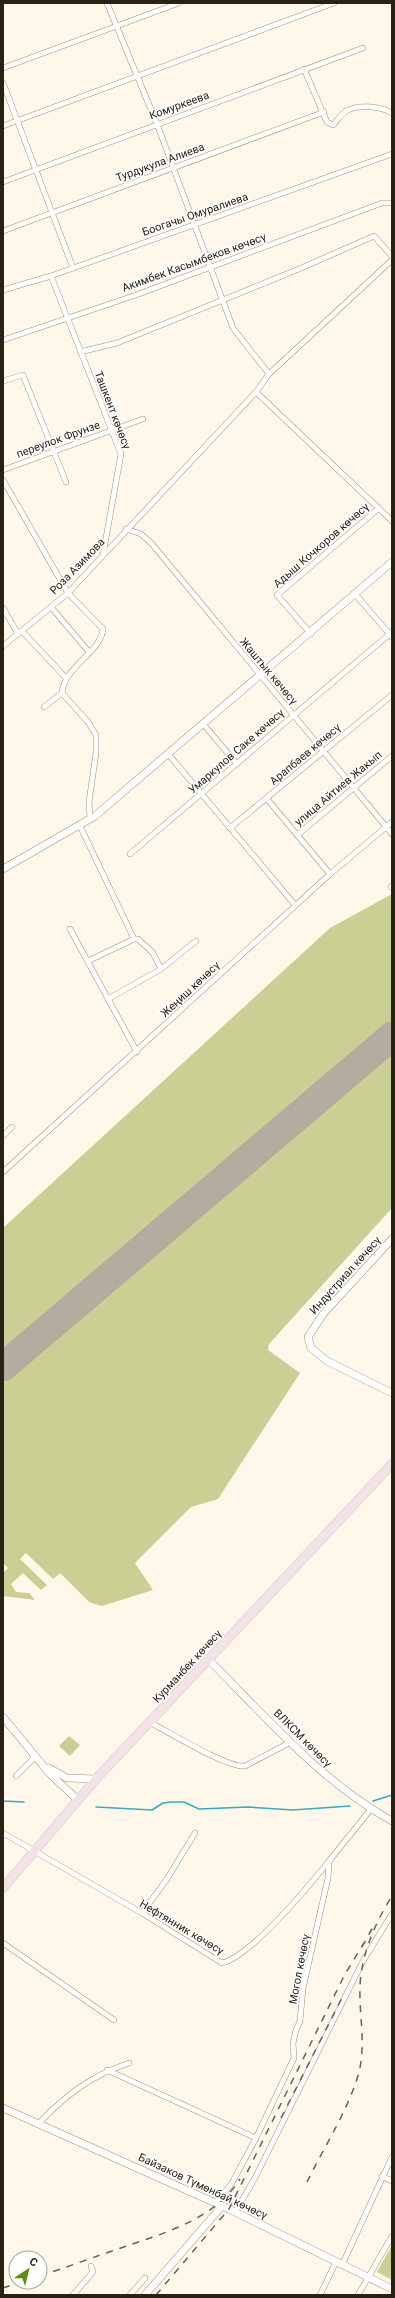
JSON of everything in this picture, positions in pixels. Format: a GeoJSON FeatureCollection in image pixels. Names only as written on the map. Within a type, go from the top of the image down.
{"type":"FeatureCollection","features":[{"type":"Feature","properties":{"kind":"main road"},"geometry":{"type":"LineString","coordinates":[[4,868],[90,819],[169,755],[392,562]]}},
{"type":"Feature","properties":{"kind":"main road","name":"Индустриал көчөсү"},"geometry":{"type":"LineString","coordinates":[[392,1239],[314,1326],[308,1337],[311,1348],[327,1360],[392,1393]]}},
{"type":"Feature","properties":{"kind":"main road","name":"Курманбек көчөсү"},"geometry":{"type":"LineString","coordinates":[[3,1888],[96,1779],[392,1464]]}},
{"type":"Feature","properties":{"kind":"main road","name":"ВЛКСМ көчөсү"},"geometry":{"type":"LineString","coordinates":[[208,1659],[329,1780],[370,1809],[392,1821]]}},
{"type":"Feature","properties":{"kind":"main road"},"geometry":{"type":"LineString","coordinates":[[3,1717],[50,1774],[78,1800]]}},
{"type":"Feature","properties":{"kind":"main road"},"geometry":{"type":"LineString","coordinates":[[42,1764],[67,1778],[96,1779]]}},
{"type":"Feature","properties":{"kind":"main road","name":"Байзаков Түмөнбай көчөсү"},"geometry":{"type":"LineString","coordinates":[[3,2108],[219,2204],[392,2290]]}},
{"type":"Feature","properties":{"kind":"main road"},"geometry":{"type":"LineString","coordinates":[[145,2295],[219,2204]]}},
{"type":"Feature","properties":{"kind":"street"},"geometry":{"type":"LineString","coordinates":[[107,3],[115,26],[157,124],[233,328],[269,374]]}},
{"type":"Feature","properties":{"kind":"street"},"geometry":{"type":"LineString","coordinates":[[3,68],[179,3]]}},
{"type":"Feature","properties":{"kind":"street"},"geometry":{"type":"LineString","coordinates":[[3,126],[334,3]]}},
{"type":"Feature","properties":{"kind":"street","name":"Комуркеева"},"geometry":{"type":"LineString","coordinates":[[3,182],[363,48]]}},
{"type":"Feature","properties":{"kind":"street"},"geometry":{"type":"LineString","coordinates":[[304,70],[328,122],[332,125],[345,111],[361,106],[385,109],[392,113]]}},
{"type":"Feature","properties":{"kind":"street"},"geometry":{"type":"LineString","coordinates":[[3,83],[73,268]]}},
{"type":"Feature","properties":{"kind":"street","name":"Турдукула Алиева"},"geometry":{"type":"LineString","coordinates":[[3,231],[324,112]]}},
{"type":"Feature","properties":{"kind":"street","name":"Боогачы Омуралиева"},"geometry":{"type":"LineString","coordinates":[[3,290],[51,276],[194,224],[255,205],[392,154]]}},
{"type":"Feature","properties":{"kind":"street","name":"Акимбек Касымбеков көчөсү"},"geometry":{"type":"LineString","coordinates":[[3,340],[68,318],[382,204],[392,203]]}},
{"type":"Feature","properties":{"kind":"street"},"geometry":{"type":"LineString","coordinates":[[80,352],[117,343],[222,301],[374,236],[392,256]]}},
{"type":"Feature","properties":{"kind":"street","name":"Роза Азимова"},"geometry":{"type":"LineString","coordinates":[[3,646],[68,593],[126,529],[256,392],[269,374],[392,260]]}},
{"type":"Feature","properties":{"kind":"street","name":"Ташкент көчөсү"},"geometry":{"type":"LineString","coordinates":[[51,276],[110,430],[121,454],[102,555]]}},
{"type":"Feature","properties":{"kind":"street"},"geometry":{"type":"LineString","coordinates":[[3,381],[23,375],[66,482]]}},
{"type":"Feature","properties":{"kind":"street"},"geometry":{"type":"LineString","coordinates":[[256,392],[392,521]]}},
{"type":"Feature","properties":{"kind":"street","name":"переулок Фрунзе"},"geometry":{"type":"LineString","coordinates":[[3,470],[143,419]]}},
{"type":"Feature","properties":{"kind":"street"},"geometry":{"type":"LineString","coordinates":[[3,480],[68,593],[103,629],[103,635],[66,678],[62,692],[44,707]]}},
{"type":"Feature","properties":{"kind":"street","name":"Адыш Кочкоров көчөсү"},"geometry":{"type":"LineString","coordinates":[[310,634],[277,595],[379,508]]}},
{"type":"Feature","properties":{"kind":"street","name":"Жаштык көчөсү"},"geometry":{"type":"LineString","coordinates":[[126,529],[141,534],[152,544],[260,677],[392,834]]}},
{"type":"Feature","properties":{"kind":"street"},"geometry":{"type":"LineString","coordinates":[[355,594],[391,634]]}},
{"type":"Feature","properties":{"kind":"street"},"geometry":{"type":"LineString","coordinates":[[51,607],[89,652]]}},
{"type":"Feature","properties":{"kind":"street"},"geometry":{"type":"LineString","coordinates":[[3,608],[20,632],[66,678]]}},
{"type":"Feature","properties":{"kind":"street","name":"Умаркулов Саке көчөсү"},"geometry":{"type":"LineString","coordinates":[[130,854],[391,634]]}},
{"type":"Feature","properties":{"kind":"street"},"geometry":{"type":"LineString","coordinates":[[62,692],[88,722],[96,735],[96,753],[89,802],[90,819]]}},
{"type":"Feature","properties":{"kind":"street","name":"Арапбаев көчөсү"},"geometry":{"type":"LineString","coordinates":[[230,828],[267,800],[392,695]]}},
{"type":"Feature","properties":{"kind":"street"},"geometry":{"type":"LineString","coordinates":[[204,725],[237,764]]}},
{"type":"Feature","properties":{"kind":"street"},"geometry":{"type":"LineString","coordinates":[[169,755],[296,905]]}},
{"type":"Feature","properties":{"kind":"street","name":"улица Айтиев Жакып"},"geometry":{"type":"LineString","coordinates":[[296,835],[392,756]]}},
{"type":"Feature","properties":{"kind":"street"},"geometry":{"type":"LineString","coordinates":[[267,800],[330,874]]}},
{"type":"Feature","properties":{"kind":"street","name":"Жеңиш көчөсү"},"geometry":{"type":"LineString","coordinates":[[3,1172],[137,1052],[330,874],[392,822]]}},
{"type":"Feature","properties":{"kind":"street"},"geometry":{"type":"LineString","coordinates":[[80,826],[134,939]]}},
{"type":"Feature","properties":{"kind":"street"},"geometry":{"type":"LineString","coordinates":[[70,929],[137,1052]]}},
{"type":"Feature","properties":{"kind":"street"},"geometry":{"type":"LineString","coordinates":[[88,962],[134,939],[138,939],[153,953],[161,969]]}},
{"type":"Feature","properties":{"kind":"street"},"geometry":{"type":"LineString","coordinates":[[108,999],[161,969],[196,941]]}},
{"type":"Feature","properties":{"kind":"street"},"geometry":{"type":"LineString","coordinates":[[3,1136],[12,1127]]}},
{"type":"Feature","properties":{"kind":"street"},"geometry":{"type":"LineString","coordinates":[[149,1722],[222,1760],[240,1767],[246,1766],[291,1742]]}},
{"type":"Feature","properties":{"kind":"street"},"geometry":{"type":"LineString","coordinates":[[16,1776],[36,1756]]}},
{"type":"Feature","properties":{"kind":"street"},"geometry":{"type":"LineString","coordinates":[[329,1861],[370,1809]]}},
{"type":"Feature","properties":{"kind":"street","name":"Нефтянник көчөсү"},"geometry":{"type":"LineString","coordinates":[[3,1833],[142,1913],[222,1963],[227,1962],[262,1934],[329,1861]]}},
{"type":"Feature","properties":{"kind":"street"},"geometry":{"type":"LineString","coordinates":[[142,1913],[167,1879],[195,1833]]}},
{"type":"Feature","properties":{"kind":"street","name":"Могол көчөсү"},"geometry":{"type":"LineString","coordinates":[[219,2204],[256,2138],[294,2058],[296,2030],[300,2021],[303,1988],[328,1878],[329,1861]]}},
{"type":"Feature","properties":{"kind":"street"},"geometry":{"type":"LineString","coordinates":[[235,2212],[255,2178],[363,1961],[392,1914]]}},
{"type":"Feature","properties":{"kind":"street"},"geometry":{"type":"LineString","coordinates":[[3,1943],[114,2020]]}},
{"type":"Feature","properties":{"kind":"street"},"geometry":{"type":"LineString","coordinates":[[38,2124],[58,2104],[85,2082],[107,2070],[129,2063]]}},
{"type":"Feature","properties":{"kind":"street"},"geometry":{"type":"LineString","coordinates":[[107,2070],[256,2138]]}},
{"type":"Feature","properties":{"kind":"street"},"geometry":{"type":"LineString","coordinates":[[320,2295],[339,2264],[392,2157]]}},
{"type":"Feature","properties":{"kind":"street"},"geometry":{"type":"LineString","coordinates":[[382,2176],[392,2181]]}},
{"type":"Feature","properties":{"kind":"street"},"geometry":{"type":"LineString","coordinates":[[358,2295],[392,2236]]}},
{"type":"Feature","properties":{"kind":"street"},"geometry":{"type":"LineString","coordinates":[[73,2295],[93,2272],[90,2266]]}},
{"type":"Feature","properties":{"kind":"street"},"geometry":{"type":"LineString","coordinates":[[130,2295],[145,2278]]}},
{"type":"Feature","properties":{"kind":"green space"},"geometry":{"type":"Polygon","coordinates":[[[392,894],[392,1021],[3,1352],[3,1228],[330,928],[392,894]]]}},
{"type":"Feature","properties":{"kind":"green space"},"geometry":{"type":"Polygon","coordinates":[[[392,1051],[392,1208],[269,1344],[268,1350],[300,1373],[218,1499],[191,1507],[135,1563],[153,1590],[102,1606],[89,1602],[60,1573],[53,1579],[26,1553],[20,1559],[47,1585],[41,1590],[23,1573],[11,1584],[16,1592],[29,1593],[35,1600],[3,1596],[3,1573],[8,1568],[3,1563],[3,1383],[392,1051]]]}},
{"type":"Feature","properties":{"kind":"green space"},"geometry":{"type":"Polygon","coordinates":[[[69,1736],[80,1745],[70,1756],[59,1746],[69,1736]]]}},
{"type":"Feature","properties":{"kind":"green space"},"geometry":{"type":"Polygon","coordinates":[[[392,2245],[392,2280],[377,2272],[392,2245]]]}},
{"type":"Feature","properties":{"kind":"waterway"},"geometry":{"type":"LineString","coordinates":[[373,1801],[392,1795]]}},
{"type":"Feature","properties":{"kind":"waterway"},"geometry":{"type":"LineString","coordinates":[[3,1801],[24,1802]]}},
{"type":"Feature","properties":{"kind":"waterway"},"geometry":{"type":"LineString","coordinates":[[96,1807],[152,1810],[163,1803],[171,1802],[184,1802],[199,1809],[248,1807],[293,1810],[350,1806]]}},
{"type":"Feature","properties":{"kind":"runway"},"geometry":{"type":"LineString","coordinates":[[3,1367],[392,1036]]}},
{"type":"Feature","properties":{"kind":"railway"},"geometry":{"type":"LineString","coordinates":[[307,2182],[343,2114],[355,2086],[362,2051],[360,1987],[363,1963],[375,1928],[392,1896]]}},
{"type":"Feature","properties":{"kind":"railway"},"geometry":{"type":"LineString","coordinates":[[362,1947],[374,1925]]}},
{"type":"Feature","properties":{"kind":"railway"},"geometry":{"type":"LineString","coordinates":[[156,2295],[229,2209],[344,1976],[364,1943]]}},
{"type":"Feature","properties":{"kind":"railway"},"geometry":{"type":"LineString","coordinates":[[281,2118],[343,1996]]}},
{"type":"Feature","properties":{"kind":"railway"},"geometry":{"type":"LineString","coordinates":[[48,2273],[154,2237],[187,2223],[216,2205],[229,2193],[240,2179]]}},
{"type":"Feature","properties":{"kind":"railway"},"geometry":{"type":"LineString","coordinates":[[3,2288],[8,2286]]}}]}
